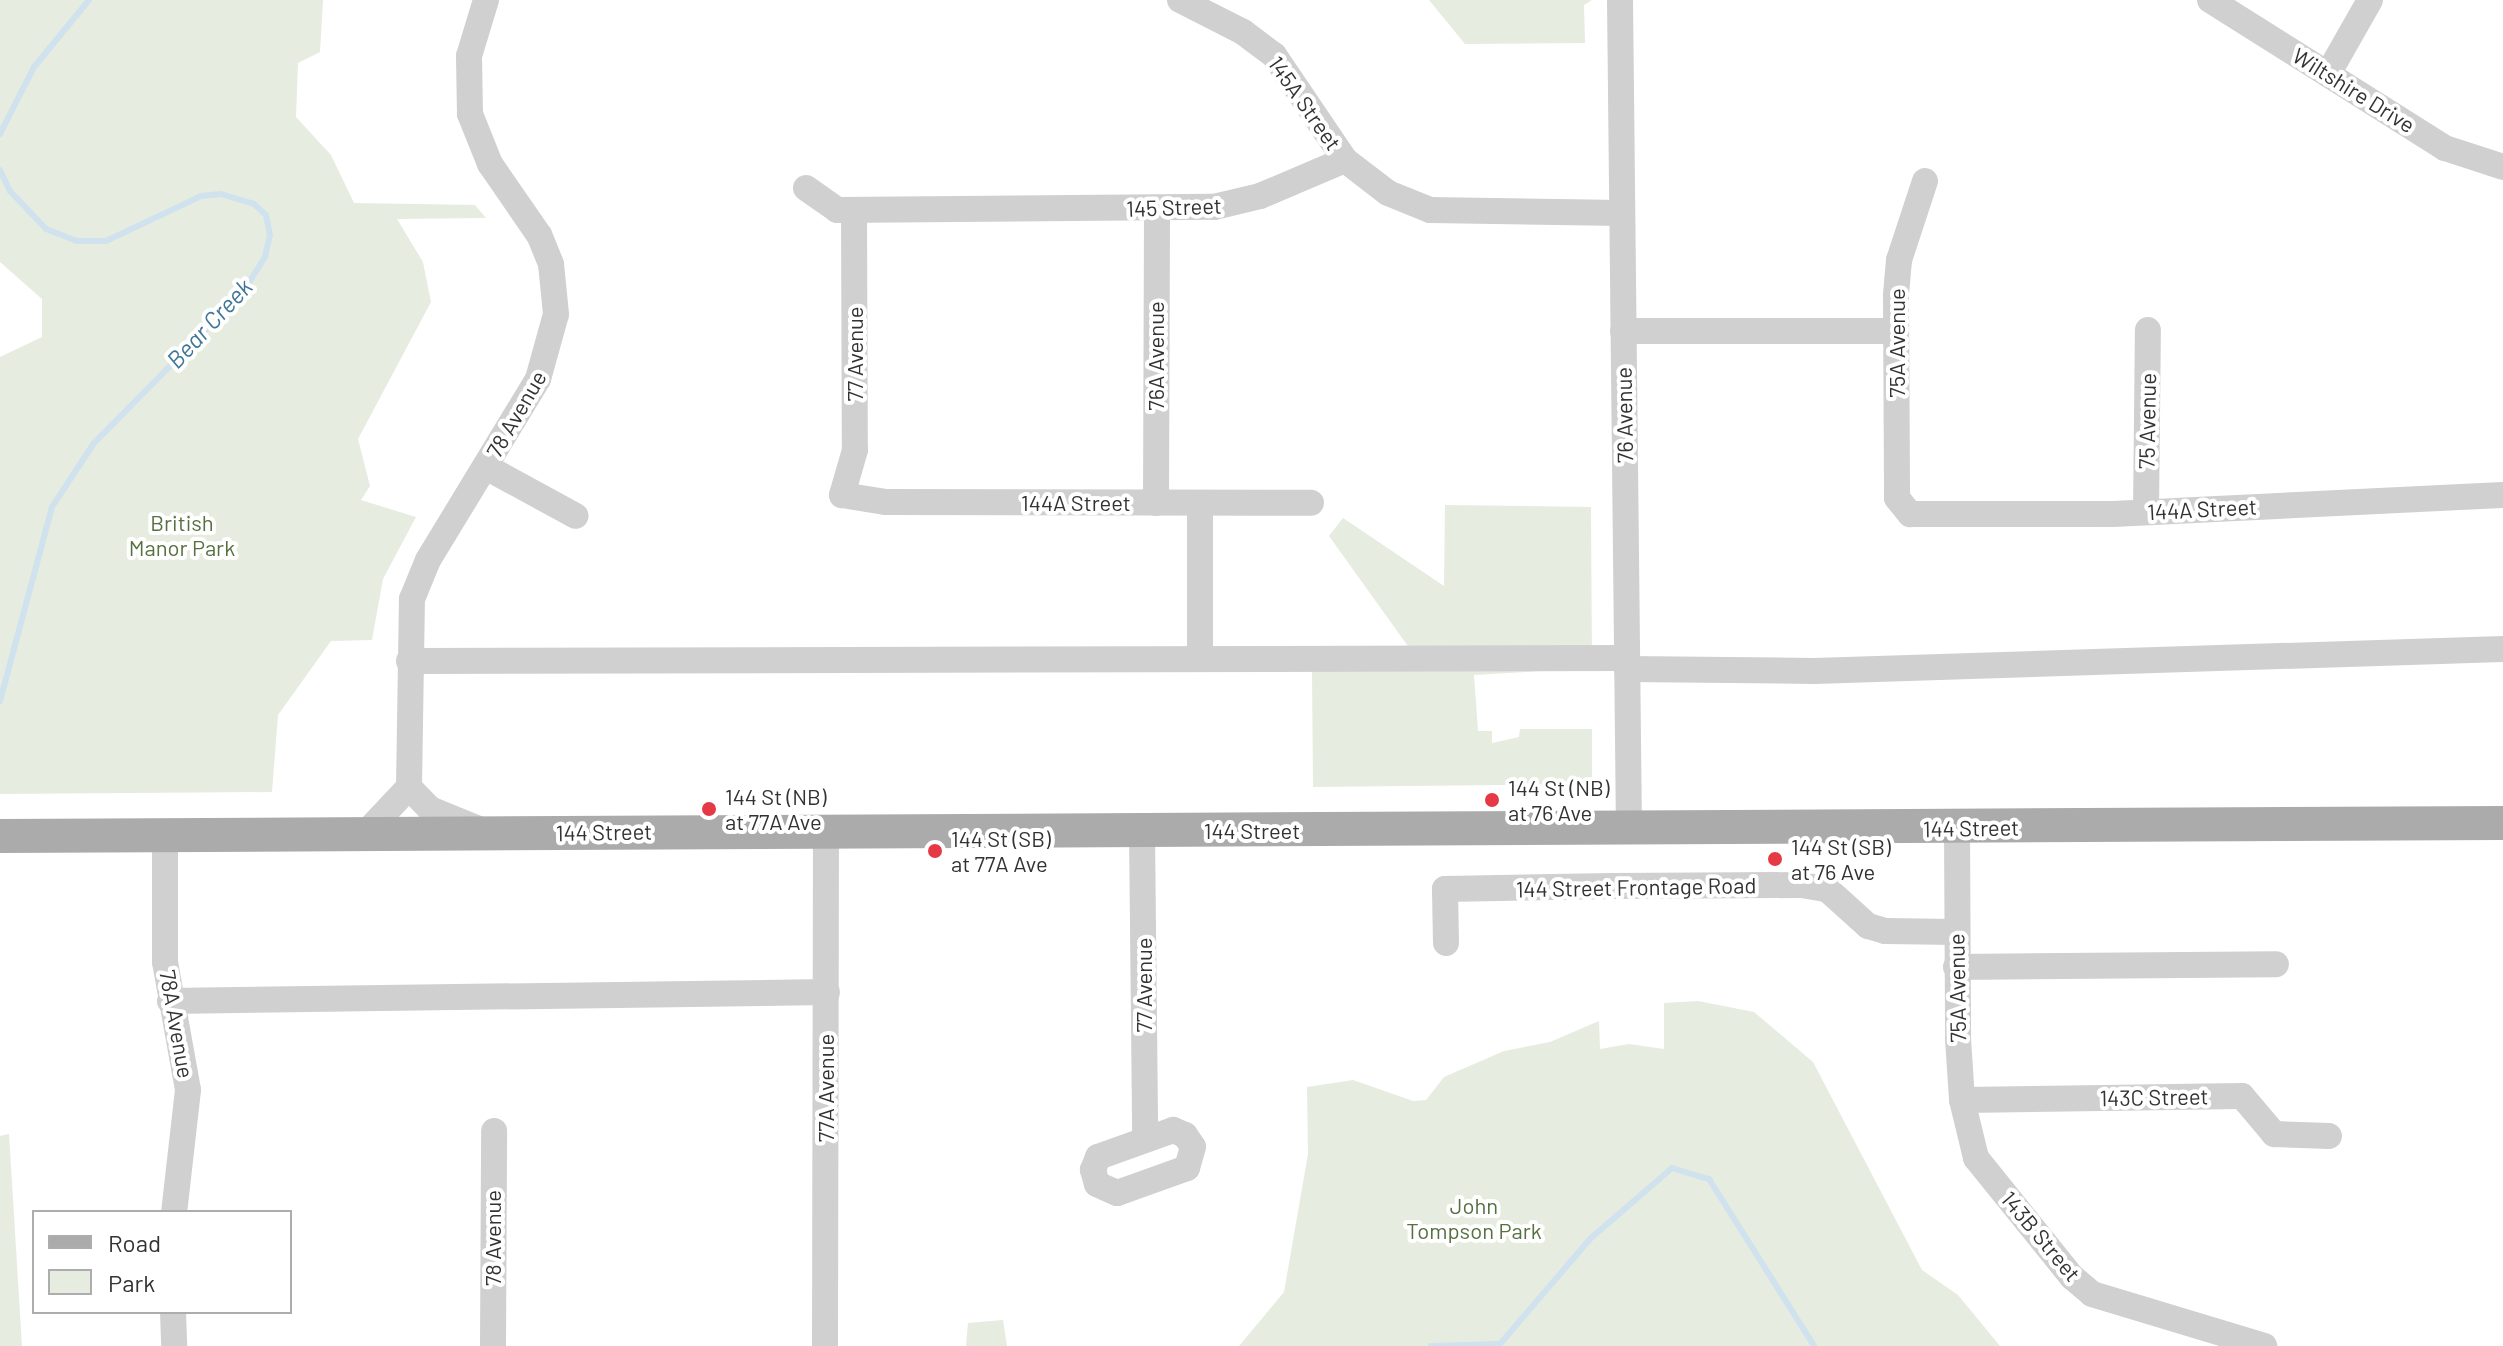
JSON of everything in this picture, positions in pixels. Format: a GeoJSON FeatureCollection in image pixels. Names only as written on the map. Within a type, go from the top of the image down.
{"type":"FeatureCollection","features":[{"type":"Feature","properties":{"kind":"main road","name":"144 Street"},"geometry":{"type":"LineString","coordinates":[[0,836],[1957,829],[2503,823]]}},
{"type":"Feature","properties":{"kind":"street","name":"78 Avenue"},"geometry":{"type":"LineString","coordinates":[[409,787],[410,609],[417,581],[545,364],[556,296],[539,235],[490,164],[470,114],[469,56],[486,0]]}},
{"type":"Feature","properties":{"kind":"street","name":"145A Street"},"geometry":{"type":"LineString","coordinates":[[1180,0],[1243,32],[1274,55],[1345,160]]}},
{"type":"Feature","properties":{"kind":"street","name":"76 Avenue"},"geometry":{"type":"LineString","coordinates":[[1620,0],[1629,829]]}},
{"type":"Feature","properties":{"kind":"street","name":"Wiltshire Drive"},"geometry":{"type":"LineString","coordinates":[[2210,0],[2445,148],[2503,167]]}},
{"type":"Feature","properties":{"kind":"street"},"geometry":{"type":"LineString","coordinates":[[2328,74],[2370,0]]}},
{"type":"Feature","properties":{"kind":"street"},"geometry":{"type":"LineString","coordinates":[[1345,160],[1388,193],[1430,210],[1622,213]]}},
{"type":"Feature","properties":{"kind":"street","name":"145 Street"},"geometry":{"type":"LineString","coordinates":[[806,188],[837,210],[1157,210],[1231,206],[1345,160]]}},
{"type":"Feature","properties":{"kind":"street","name":"75A Avenue"},"geometry":{"type":"LineString","coordinates":[[1902,508],[1897,498],[1896,331],[1899,260],[1925,181]]}},
{"type":"Feature","properties":{"kind":"street","name":"77 Avenue"},"geometry":{"type":"LineString","coordinates":[[842,495],[855,450],[854,210]]}},
{"type":"Feature","properties":{"kind":"street","name":"76A Avenue"},"geometry":{"type":"LineString","coordinates":[[1156,503],[1157,210]]}},
{"type":"Feature","properties":{"kind":"street","name":"75 Avenue"},"geometry":{"type":"LineString","coordinates":[[2146,512],[2148,330]]}},
{"type":"Feature","properties":{"kind":"street"},"geometry":{"type":"LineString","coordinates":[[1623,331],[1896,331]]}},
{"type":"Feature","properties":{"kind":"street"},"geometry":{"type":"LineString","coordinates":[[486,467],[576,516]]}},
{"type":"Feature","properties":{"kind":"street","name":"144A Street"},"geometry":{"type":"LineString","coordinates":[[842,495],[886,502],[1311,503]]}},
{"type":"Feature","properties":{"kind":"street","name":"144A Street"},"geometry":{"type":"LineString","coordinates":[[1902,508],[1944,516],[2146,512],[2503,495]]}},
{"type":"Feature","properties":{"kind":"street"},"geometry":{"type":"LineString","coordinates":[[1200,503],[1200,658]]}},
{"type":"Feature","properties":{"kind":"street"},"geometry":{"type":"LineString","coordinates":[[409,661],[1200,658],[1627,664],[1814,671],[2503,649]]}},
{"type":"Feature","properties":{"kind":"street"},"geometry":{"type":"LineString","coordinates":[[364,835],[409,787],[430,809],[492,833]]}},
{"type":"Feature","properties":{"kind":"street","name":"75A Avenue"},"geometry":{"type":"LineString","coordinates":[[1957,829],[1956,967],[1962,1100]]}},
{"type":"Feature","properties":{"kind":"street","name":"77A Avenue"},"geometry":{"type":"LineString","coordinates":[[825,1346],[826,831]]}},
{"type":"Feature","properties":{"kind":"street","name":"77 Avenue"},"geometry":{"type":"LineString","coordinates":[[1142,831],[1145,1139]]}},
{"type":"Feature","properties":{"kind":"street","name":"78A Avenue"},"geometry":{"type":"LineString","coordinates":[[165,835],[170,1001],[188,1108],[174,1210]]}},
{"type":"Feature","properties":{"kind":"street","name":"144 Street Frontage Road"},"geometry":{"type":"LineString","coordinates":[[1446,943],[1445,889],[1801,885],[1827,889],[1868,926],[1885,931],[1956,932]]}},
{"type":"Feature","properties":{"kind":"street"},"geometry":{"type":"LineString","coordinates":[[1956,967],[2276,964]]}},
{"type":"Feature","properties":{"kind":"street"},"geometry":{"type":"LineString","coordinates":[[170,1001],[827,992]]}},
{"type":"Feature","properties":{"kind":"street","name":"143C Street"},"geometry":{"type":"LineString","coordinates":[[1962,1100],[2242,1096],[2274,1134],[2329,1136]]}},
{"type":"Feature","properties":{"kind":"street","name":"143B Street"},"geometry":{"type":"LineString","coordinates":[[1962,1100],[1976,1158],[2072,1277],[2092,1294],[2264,1346]]}},
{"type":"Feature","properties":{"kind":"street","name":"78 Avenue"},"geometry":{"type":"LineString","coordinates":[[493,1346],[494,1131]]}},
{"type":"Feature","properties":{"kind":"street"},"geometry":{"type":"LineString","coordinates":[[173,1314],[174,1346]]}},
{"type":"Feature","properties":{"kind":"green space","name":"British Manor Park"},"geometry":{"type":"Polygon","coordinates":[[[0,0],[323,0],[320,52],[298,63],[296,117],[331,155],[354,203],[475,205],[486,218],[397,219],[423,262],[431,302],[358,439],[370,486],[361,500],[416,517],[383,579],[372,640],[331,641],[278,715],[272,792],[0,794],[0,357],[42,337],[42,299],[0,262],[0,0]]]}},
{"type":"Feature","properties":{"kind":"green space"},"geometry":{"type":"Polygon","coordinates":[[[1429,0],[1592,0],[1584,5],[1585,43],[1465,44],[1429,0]]]}},
{"type":"Feature","properties":{"kind":"green space"},"geometry":{"type":"Polygon","coordinates":[[[1445,505],[1591,507],[1592,668],[1474,675],[1478,731],[1492,731],[1492,743],[1519,737],[1520,729],[1592,729],[1592,777],[1587,784],[1313,787],[1312,670],[1410,649],[1329,536],[1343,518],[1444,586],[1445,505]]]}},
{"type":"Feature","properties":{"kind":"green space","name":"John Tompson Park"},"geometry":{"type":"Polygon","coordinates":[[[1698,1001],[1754,1012],[1813,1062],[1922,1270],[1958,1295],[2000,1346],[1239,1346],[1284,1292],[1308,1154],[1307,1087],[1353,1080],[1413,1101],[1426,1100],[1444,1077],[1504,1051],[1550,1042],[1599,1021],[1600,1049],[1629,1044],[1664,1049],[1664,1003],[1698,1001]]]}},
{"type":"Feature","properties":{"kind":"green space"},"geometry":{"type":"Polygon","coordinates":[[[9,1134],[22,1346],[0,1346],[0,1136],[9,1134]]]}},
{"type":"Feature","properties":{"kind":"green space"},"geometry":{"type":"Polygon","coordinates":[[[1003,1320],[1007,1346],[966,1346],[968,1323],[1003,1320]]]}},
{"type":"Feature","properties":{"kind":"waterway","name":"Bear Creek"},"geometry":{"type":"LineString","coordinates":[[0,134],[34,67],[89,0]]}},
{"type":"Feature","properties":{"kind":"waterway","name":"Bear Creek"},"geometry":{"type":"LineString","coordinates":[[0,170],[10,191],[46,229],[77,241],[106,241],[201,196],[221,194],[254,204],[266,215],[270,235],[265,257],[244,291],[94,443],[52,507],[0,701]]}},
{"type":"Feature","properties":{"kind":"waterway"},"geometry":{"type":"LineString","coordinates":[[1431,1346],[1500,1344],[1591,1238],[1672,1168],[1709,1179],[1814,1346]]}},
{"type":"Feature","properties":{"kind":"place","name":"144 St (NB) at 76 Ave"},"geometry":{"type":"Point","coordinates":[1492,800]}},
{"type":"Feature","properties":{"kind":"place","name":"144 St (NB) at 77A Ave"},"geometry":{"type":"Point","coordinates":[709,809]}},
{"type":"Feature","properties":{"kind":"place","name":"144 St (SB) at 77A Ave"},"geometry":{"type":"Point","coordinates":[935,851]}},
{"type":"Feature","properties":{"kind":"place","name":"144 St (SB) at 76 Ave"},"geometry":{"type":"Point","coordinates":[1775,859]}}]}
